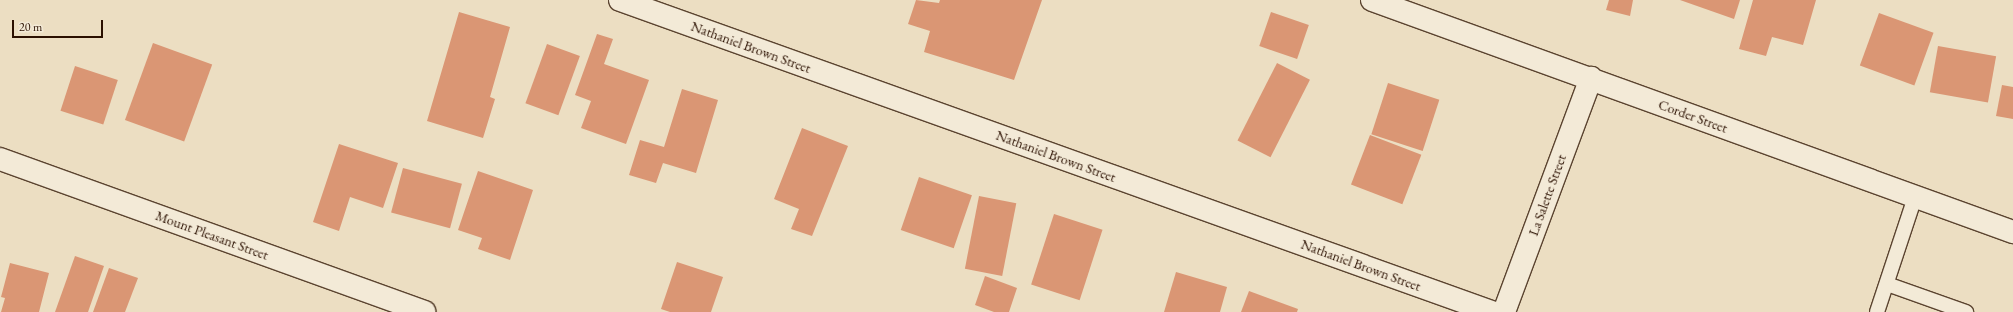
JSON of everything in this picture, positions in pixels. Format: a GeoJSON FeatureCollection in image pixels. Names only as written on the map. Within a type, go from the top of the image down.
{"type":"FeatureCollection","features":[{"type":"Feature","properties":{"kind":"street","name":"Nathaniel Brown Street"},"geometry":{"type":"LineString","coordinates":[[620,0],[1492,312]]}},
{"type":"Feature","properties":{"kind":"street","name":"Corder Street"},"geometry":{"type":"LineString","coordinates":[[1372,0],[2013,232]]}},
{"type":"Feature","properties":{"kind":"street","name":"La Salette Street"},"geometry":{"type":"LineString","coordinates":[[1504,312],[1591,78]]}},
{"type":"Feature","properties":{"kind":"street","name":"Mount Pleasant Street"},"geometry":{"type":"LineString","coordinates":[[0,159],[424,312]]}},
{"type":"Feature","properties":{"kind":"lane"},"geometry":{"type":"LineString","coordinates":[[1877,312],[1915,197]]}},
{"type":"Feature","properties":{"kind":"lane"},"geometry":{"type":"LineString","coordinates":[[1887,284],[1966,312]]}},
{"type":"Feature","properties":{"kind":"building"},"geometry":{"type":"Polygon","coordinates":[[[916,0],[939,3],[940,0],[1042,0],[1014,80],[924,52],[930,31],[908,24],[916,0]]]}},
{"type":"Feature","properties":{"kind":"building"},"geometry":{"type":"Polygon","coordinates":[[[1609,0],[1633,0],[1630,16],[1606,10],[1609,0]]]}},
{"type":"Feature","properties":{"kind":"building"},"geometry":{"type":"Polygon","coordinates":[[[1680,0],[1740,0],[1734,19],[1680,0]]]}},
{"type":"Feature","properties":{"kind":"building"},"geometry":{"type":"Polygon","coordinates":[[[1753,0],[1816,0],[1803,45],[1772,37],[1766,56],[1739,49],[1753,0]]]}},
{"type":"Feature","properties":{"kind":"building"},"geometry":{"type":"Polygon","coordinates":[[[459,12],[510,27],[490,97],[495,99],[483,138],[427,121],[459,12]]]}},
{"type":"Feature","properties":{"kind":"building"},"geometry":{"type":"Polygon","coordinates":[[[1271,12],[1309,25],[1297,59],[1259,46],[1271,12]]]}},
{"type":"Feature","properties":{"kind":"building"},"geometry":{"type":"Polygon","coordinates":[[[1879,13],[1934,33],[1914,85],[1860,66],[1879,13]]]}},
{"type":"Feature","properties":{"kind":"building"},"geometry":{"type":"Polygon","coordinates":[[[597,34],[613,39],[604,64],[649,80],[626,144],[581,128],[591,101],[575,95],[597,34]]]}},
{"type":"Feature","properties":{"kind":"building"},"geometry":{"type":"Polygon","coordinates":[[[153,43],[212,65],[184,142],[125,120],[153,43]]]}},
{"type":"Feature","properties":{"kind":"building"},"geometry":{"type":"Polygon","coordinates":[[[547,44],[580,56],[558,115],[525,103],[547,44]]]}},
{"type":"Feature","properties":{"kind":"building"},"geometry":{"type":"Polygon","coordinates":[[[1938,46],[1996,56],[1988,103],[1930,92],[1938,46]]]}},
{"type":"Feature","properties":{"kind":"building"},"geometry":{"type":"Polygon","coordinates":[[[1277,63],[1310,80],[1270,157],[1238,141],[1277,63]]]}},
{"type":"Feature","properties":{"kind":"building"},"geometry":{"type":"Polygon","coordinates":[[[75,66],[118,80],[103,125],[60,111],[75,66]]]}},
{"type":"Feature","properties":{"kind":"building"},"geometry":{"type":"Polygon","coordinates":[[[1388,83],[1439,100],[1423,151],[1371,134],[1388,83]]]}},
{"type":"Feature","properties":{"kind":"building"},"geometry":{"type":"Polygon","coordinates":[[[2002,85],[2013,87],[2013,119],[1996,116],[2002,85]]]}},
{"type":"Feature","properties":{"kind":"building"},"geometry":{"type":"Polygon","coordinates":[[[682,89],[718,100],[696,173],[663,163],[656,183],[629,175],[640,140],[664,147],[682,89]]]}},
{"type":"Feature","properties":{"kind":"building"},"geometry":{"type":"Polygon","coordinates":[[[802,128],[848,146],[812,236],[791,229],[799,209],[774,199],[802,128]]]}},
{"type":"Feature","properties":{"kind":"building"},"geometry":{"type":"Polygon","coordinates":[[[1370,135],[1421,155],[1402,204],[1351,184],[1370,135]]]}},
{"type":"Feature","properties":{"kind":"building"},"geometry":{"type":"Polygon","coordinates":[[[339,144],[398,163],[383,208],[350,197],[339,231],[313,222],[339,144]]]}},
{"type":"Feature","properties":{"kind":"building"},"geometry":{"type":"Polygon","coordinates":[[[403,168],[462,184],[450,228],[391,212],[403,168]]]}},
{"type":"Feature","properties":{"kind":"building"},"geometry":{"type":"Polygon","coordinates":[[[478,171],[533,190],[510,260],[478,249],[482,238],[458,230],[478,171]]]}},
{"type":"Feature","properties":{"kind":"building"},"geometry":{"type":"Polygon","coordinates":[[[919,177],[972,195],[954,248],[901,230],[919,177]]]}},
{"type":"Feature","properties":{"kind":"building"},"geometry":{"type":"Polygon","coordinates":[[[979,196],[1016,203],[1002,276],[965,269],[979,196]]]}},
{"type":"Feature","properties":{"kind":"building"},"geometry":{"type":"Polygon","coordinates":[[[1054,214],[1103,230],[1080,300],[1031,284],[1054,214]]]}},
{"type":"Feature","properties":{"kind":"building"},"geometry":{"type":"Polygon","coordinates":[[[75,256],[104,266],[88,312],[55,312],[75,256]]]}},
{"type":"Feature","properties":{"kind":"building"},"geometry":{"type":"Polygon","coordinates":[[[677,262],[723,277],[711,312],[670,312],[661,309],[677,262]]]}},
{"type":"Feature","properties":{"kind":"building"},"geometry":{"type":"Polygon","coordinates":[[[10,263],[49,273],[39,312],[1,312],[5,298],[1,297],[10,263]]]}},
{"type":"Feature","properties":{"kind":"building"},"geometry":{"type":"Polygon","coordinates":[[[109,268],[138,278],[125,312],[93,312],[109,268]]]}},
{"type":"Feature","properties":{"kind":"building"},"geometry":{"type":"Polygon","coordinates":[[[1176,272],[1227,287],[1220,312],[1164,312],[1176,272]]]}},
{"type":"Feature","properties":{"kind":"building"},"geometry":{"type":"Polygon","coordinates":[[[985,276],[1017,288],[1009,312],[994,312],[975,305],[985,276]]]}},
{"type":"Feature","properties":{"kind":"building"},"geometry":{"type":"Polygon","coordinates":[[[1249,291],[1298,309],[1297,312],[1241,312],[1249,291]]]}}]}
